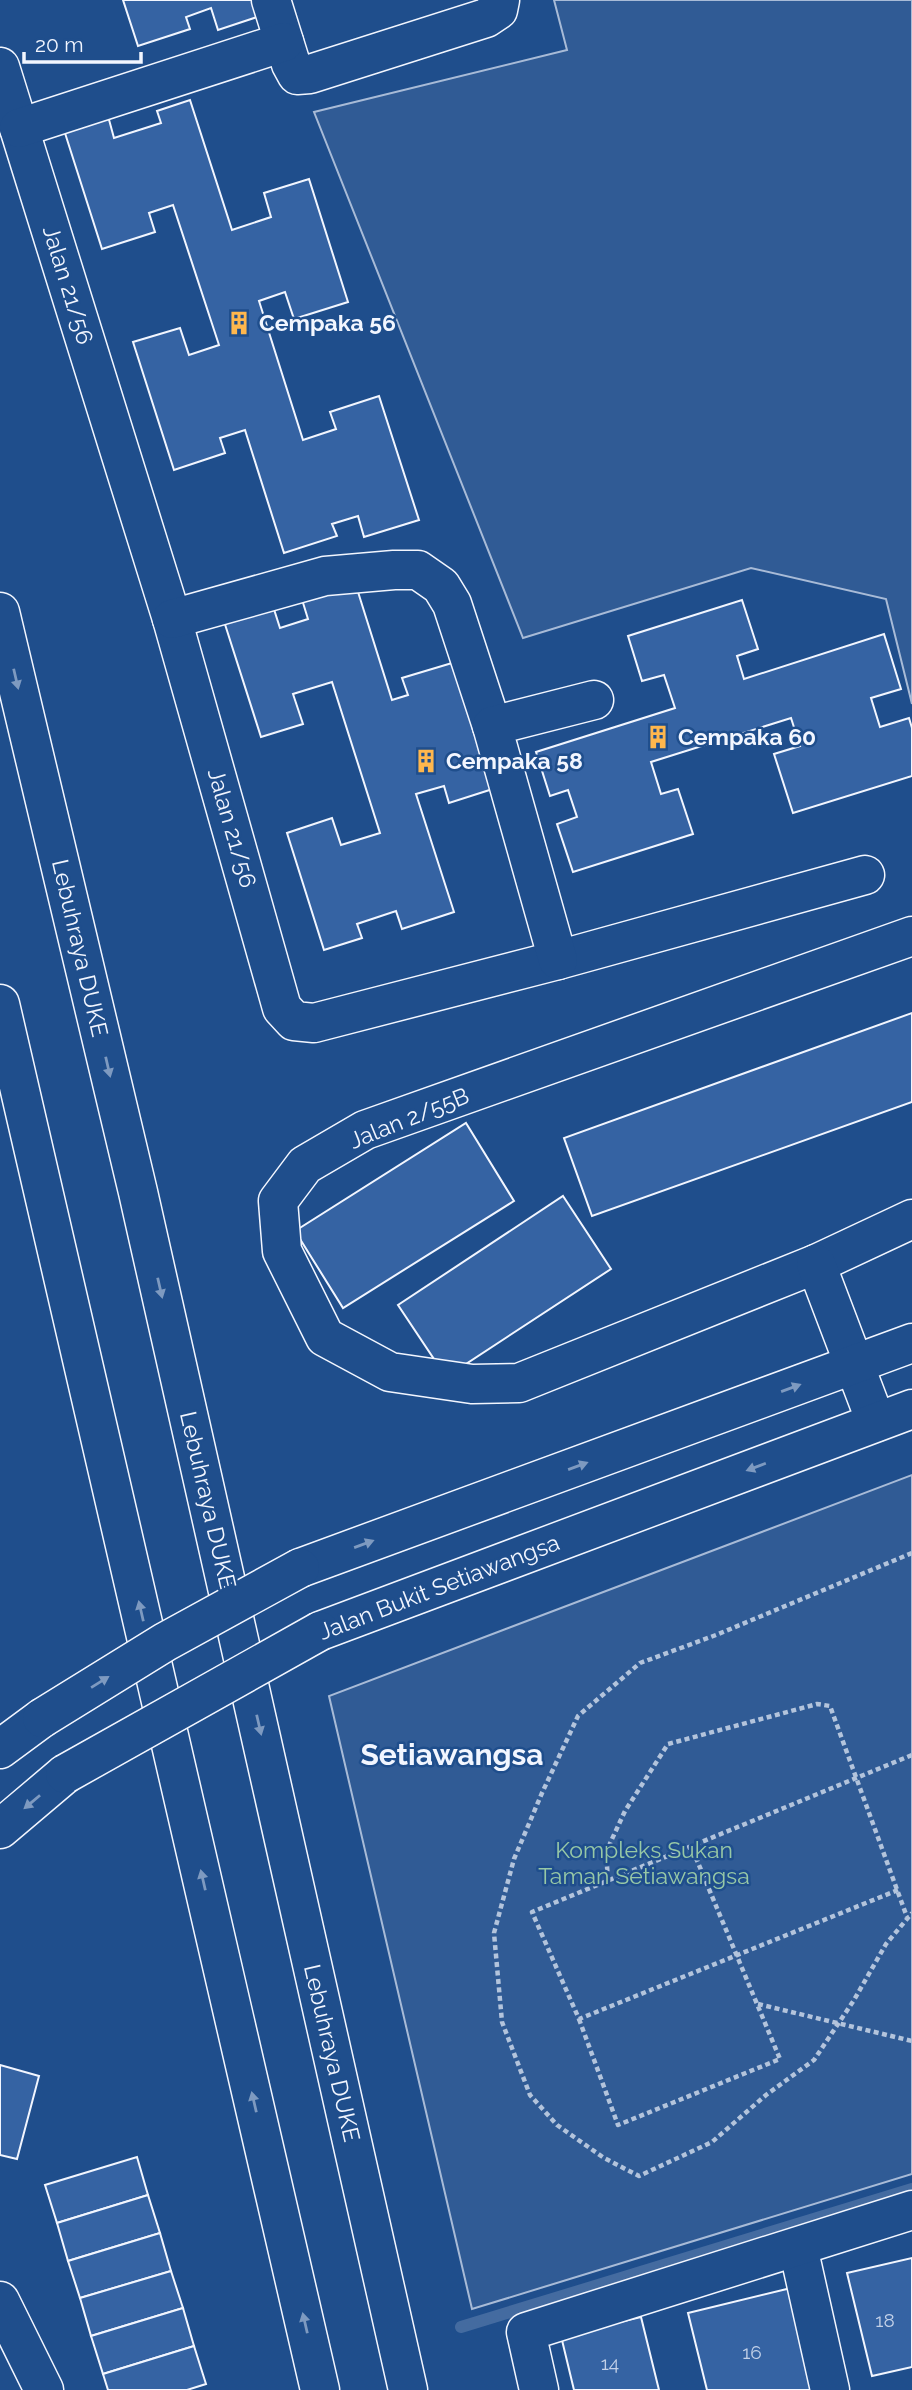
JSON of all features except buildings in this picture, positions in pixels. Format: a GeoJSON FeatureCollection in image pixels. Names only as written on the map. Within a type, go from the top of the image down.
{"type":"FeatureCollection","features":[{"type":"Feature","properties":{"kind":"main road"},"geometry":{"type":"LineString","coordinates":[[271,0],[297,75],[310,74],[486,18],[498,10],[500,0]]}},
{"type":"Feature","properties":{"kind":"main road"},"geometry":{"type":"LineString","coordinates":[[19,128],[284,42]]}},
{"type":"Feature","properties":{"kind":"main road","name":"Jalan 21/56"},"geometry":{"type":"LineString","coordinates":[[0,67],[172,619],[282,1007],[293,1021],[314,1023],[558,960],[865,875]]}},
{"type":"Feature","properties":{"kind":"main road"},"geometry":{"type":"LineString","coordinates":[[172,619],[325,576],[418,570],[441,586],[452,604],[492,726],[558,960]]}},
{"type":"Feature","properties":{"kind":"main road","name":"Lebuhraya DUKE"},"geometry":{"type":"LineString","coordinates":[[0,612],[141,1206],[408,2390]]}},
{"type":"Feature","properties":{"kind":"main road"},"geometry":{"type":"LineString","coordinates":[[492,726],[594,700]]}},
{"type":"Feature","properties":{"kind":"main road","name":"Jalan 2/55B"},"geometry":{"type":"LineString","coordinates":[[912,936],[365,1130],[305,1165],[278,1201],[282,1251],[325,1337],[390,1372],[472,1384],[519,1383],[816,1265],[912,1219]]}},
{"type":"Feature","properties":{"kind":"main road"},"geometry":{"type":"LineString","coordinates":[[0,1004],[320,2390]]}},
{"type":"Feature","properties":{"kind":"main road"},"geometry":{"type":"LineString","coordinates":[[816,1265],[876,1422]]}},
{"type":"Feature","properties":{"kind":"main road"},"geometry":{"type":"LineString","coordinates":[[0,1749],[42,1718],[165,1642],[300,1568],[912,1343]]}},
{"type":"Feature","properties":{"kind":"main road","name":"Jalan Bukit Setiawangsa"},"geometry":{"type":"LineString","coordinates":[[0,1829],[65,1774],[320,1630],[912,1409]]}},
{"type":"Feature","properties":{"kind":"main road"},"geometry":{"type":"LineString","coordinates":[[539,2390],[526,2332],[912,2210]]}},
{"type":"Feature","properties":{"kind":"main road"},"geometry":{"type":"LineString","coordinates":[[798,2247],[830,2390]]}},
{"type":"Feature","properties":{"kind":"main road"},"geometry":{"type":"LineString","coordinates":[[0,2301],[44,2390]]}},
{"type":"Feature","properties":{"kind":"path"},"geometry":{"type":"LineString","coordinates":[[912,1553],[716,1635],[640,1663],[578,1716],[514,1859],[494,1933],[502,2022],[530,2095],[556,2125],[604,2158],[639,2176],[712,2142],[766,2095],[814,2060],[886,1944],[912,1913]]}},
{"type":"Feature","properties":{"kind":"path"},"geometry":{"type":"LineString","coordinates":[[608,1880],[606,1852],[625,1811],[668,1744],[817,1704],[830,1706],[907,1918]]}},
{"type":"Feature","properties":{"kind":"path"},"geometry":{"type":"LineString","coordinates":[[691,1846],[780,2059],[618,2125],[579,2019],[532,1912],[855,1777],[912,1755]]}},
{"type":"Feature","properties":{"kind":"path"},"geometry":{"type":"LineString","coordinates":[[579,2019],[898,1890]]}},
{"type":"Feature","properties":{"kind":"path"},"geometry":{"type":"LineString","coordinates":[[757,2003],[912,2041]]}},
{"type":"Feature","properties":{"kind":"green space"},"geometry":{"type":"Polygon","coordinates":[[[554,0],[912,0],[912,704],[886,599],[751,568],[523,638],[314,112],[567,50],[554,0]]]}},
{"type":"Feature","properties":{"kind":"green space","name":"Kompleks Sukan Taman Setiawangsa"},"geometry":{"type":"Polygon","coordinates":[[[912,1475],[912,2174],[472,2309],[329,1696],[912,1475]]]}},
{"type":"Feature","properties":{"kind":"waterway"},"geometry":{"type":"LineString","coordinates":[[461,2327],[912,2189]]}},
{"type":"Feature","properties":{"kind":"place","name":"Cempaka 56"},"geometry":{"type":"Point","coordinates":[239,323]}},
{"type":"Feature","properties":{"kind":"place","name":"Cempaka 60"},"geometry":{"type":"Point","coordinates":[658,737]}},
{"type":"Feature","properties":{"kind":"place","name":"Cempaka 58"},"geometry":{"type":"Point","coordinates":[426,761]}},
{"type":"Feature","properties":{"kind":"district","name":"Setiawangsa"},"geometry":{"type":"Point","coordinates":[452,1755]}}]}
